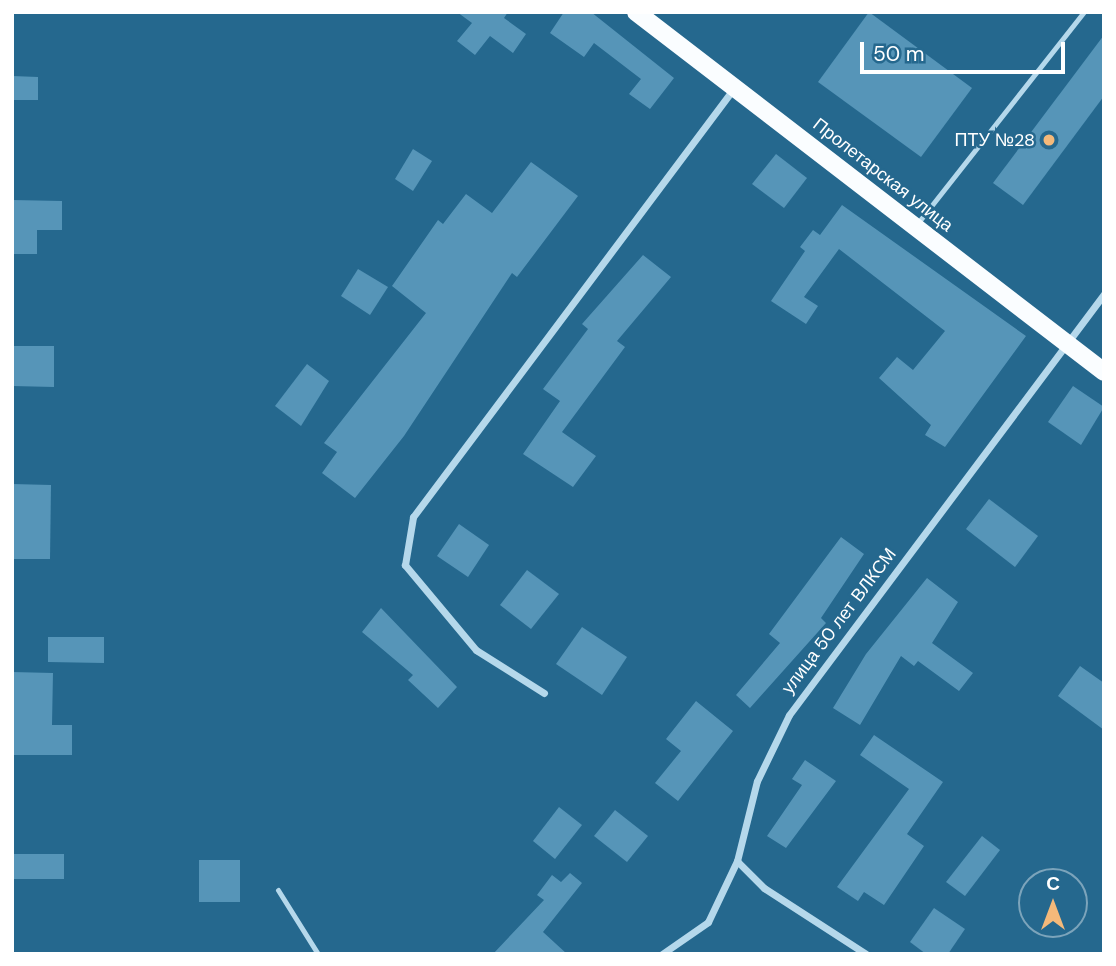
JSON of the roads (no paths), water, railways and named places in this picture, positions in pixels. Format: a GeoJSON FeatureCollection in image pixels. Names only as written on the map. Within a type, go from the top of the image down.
{"type":"FeatureCollection","features":[{"type":"Feature","properties":{"kind":"main road","name":"Пролетарская улица"},"geometry":{"type":"LineString","coordinates":[[636,12],[1104,372]]}},
{"type":"Feature","properties":{"kind":"street"},"geometry":{"type":"LineString","coordinates":[[544,693],[476,650],[405,565],[414,517],[734,88]]}},
{"type":"Feature","properties":{"kind":"street","name":"улица 50 лет ВЛКСМ"},"geometry":{"type":"LineString","coordinates":[[662,954],[708,922],[737,861],[757,781],[789,715],[1104,293]]}},
{"type":"Feature","properties":{"kind":"street"},"geometry":{"type":"LineString","coordinates":[[737,861],[764,888],[858,946],[866,954]]}},
{"type":"Feature","properties":{"kind":"street"},"geometry":{"type":"LineString","coordinates":[[852,954],[858,946]]}},
{"type":"Feature","properties":{"kind":"lane"},"geometry":{"type":"LineString","coordinates":[[916,226],[1084,12]]}},
{"type":"Feature","properties":{"kind":"lane"},"geometry":{"type":"LineString","coordinates":[[278,890],[318,954]]}},
{"type":"Feature","properties":{"kind":"place","name":"ПТУ №28"},"geometry":{"type":"Point","coordinates":[1049,140]}}]}
